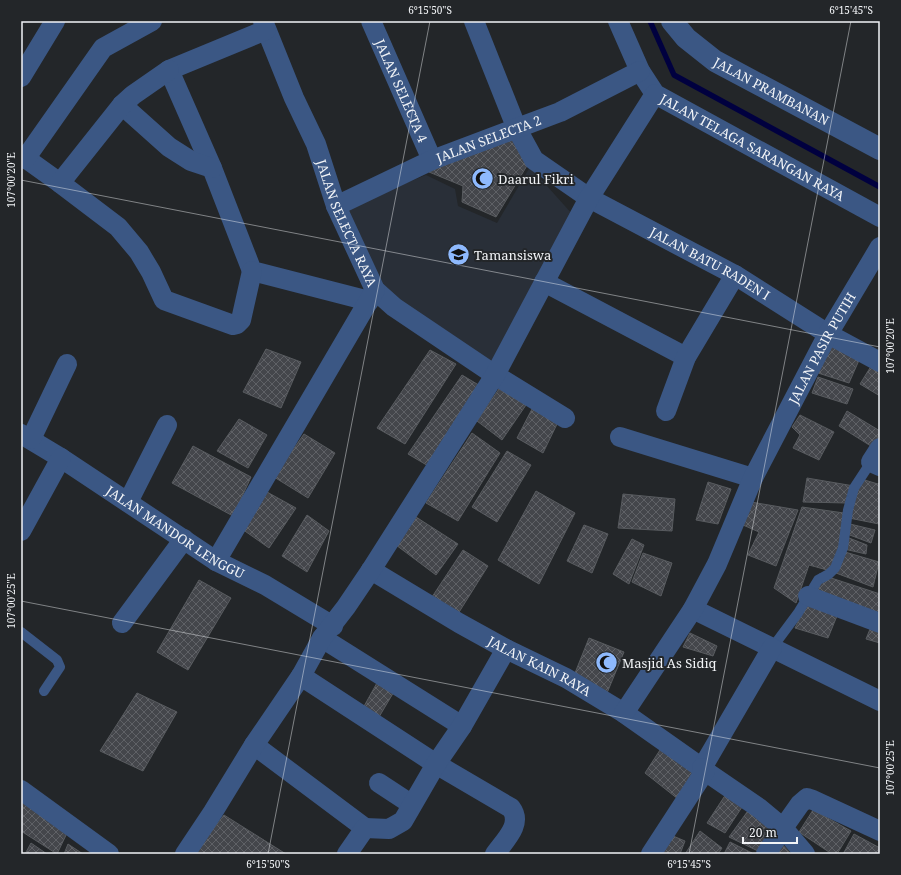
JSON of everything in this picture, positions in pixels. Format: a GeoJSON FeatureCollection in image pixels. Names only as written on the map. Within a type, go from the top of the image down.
{"type":"FeatureCollection","features":[{"type":"Feature","properties":{"kind":"street"},"geometry":{"type":"LineString","coordinates":[[21,77],[55,21]]}},
{"type":"Feature","properties":{"kind":"street"},"geometry":{"type":"LineString","coordinates":[[152,21],[103,48],[23,157],[118,227],[139,252],[164,300],[233,325],[237,324],[241,320],[252,271],[212,168],[169,70]]}},
{"type":"Feature","properties":{"kind":"street","name":"JALAN SELECTA 4"},"geometry":{"type":"LineString","coordinates":[[371,21],[432,160]]}},
{"type":"Feature","properties":{"kind":"street","name":"JALAN BATU RADEN I"},"geometry":{"type":"LineString","coordinates":[[474,21],[517,129],[534,160],[589,198],[734,275],[828,334],[880,362]]}},
{"type":"Feature","properties":{"kind":"street","name":"JALAN TELAGA SARANGAN RAYA"},"geometry":{"type":"LineString","coordinates":[[618,21],[640,71],[655,94],[880,217]]}},
{"type":"Feature","properties":{"kind":"street","name":"JALAN PRAMBANAN"},"geometry":{"type":"LineString","coordinates":[[672,21],[686,38],[715,61],[880,149]]}},
{"type":"Feature","properties":{"kind":"street"},"geometry":{"type":"LineString","coordinates":[[60,183],[122,105],[133,95],[169,70],[264,25]]}},
{"type":"Feature","properties":{"kind":"street","name":"JALAN SELECTA RAYA"},"geometry":{"type":"LineString","coordinates":[[264,25],[294,98],[316,144],[336,206],[372,295],[394,307],[495,375],[565,418]]}},
{"type":"Feature","properties":{"kind":"street","name":"JALAN SELECTA 2"},"geometry":{"type":"LineString","coordinates":[[336,206],[432,160],[560,112],[640,71]]}},
{"type":"Feature","properties":{"kind":"street"},"geometry":{"type":"LineString","coordinates":[[185,854],[214,812],[254,745],[302,676],[327,632],[372,570],[495,375],[589,198],[655,94]]}},
{"type":"Feature","properties":{"kind":"street"},"geometry":{"type":"LineString","coordinates":[[122,105],[169,147],[191,161],[212,168]]}},
{"type":"Feature","properties":{"kind":"street","name":"JALAN PASIR PUTIH"},"geometry":{"type":"LineString","coordinates":[[624,713],[693,609],[717,564],[753,478],[828,334],[880,247]]}},
{"type":"Feature","properties":{"kind":"street"},"geometry":{"type":"LineString","coordinates":[[216,561],[372,295],[252,271]]}},
{"type":"Feature","properties":{"kind":"street"},"geometry":{"type":"LineString","coordinates":[[666,411],[686,357],[734,275]]}},
{"type":"Feature","properties":{"kind":"street"},"geometry":{"type":"LineString","coordinates":[[544,282],[686,357]]}},
{"type":"Feature","properties":{"kind":"street"},"geometry":{"type":"LineString","coordinates":[[26,437],[67,364]]}},
{"type":"Feature","properties":{"kind":"street"},"geometry":{"type":"LineString","coordinates":[[128,502],[167,425]]}},
{"type":"Feature","properties":{"kind":"street","name":"JALAN MANDOR LENGGU"},"geometry":{"type":"LineString","coordinates":[[26,437],[61,458],[216,561],[265,585],[327,632],[462,726]]}},
{"type":"Feature","properties":{"kind":"street"},"geometry":{"type":"LineString","coordinates":[[620,437],[753,478]]}},
{"type":"Feature","properties":{"kind":"street"},"geometry":{"type":"LineString","coordinates":[[21,531],[61,458]]}},
{"type":"Feature","properties":{"kind":"street"},"geometry":{"type":"LineString","coordinates":[[122,623],[184,539]]}},
{"type":"Feature","properties":{"kind":"street","name":"JALAN KAIN RAYA"},"geometry":{"type":"LineString","coordinates":[[372,570],[459,623],[506,649],[566,678],[624,713],[759,808],[783,828],[805,854]]}},
{"type":"Feature","properties":{"kind":"street"},"geometry":{"type":"LineString","coordinates":[[808,596],[880,623]]}},
{"type":"Feature","properties":{"kind":"street"},"geometry":{"type":"LineString","coordinates":[[693,609],[880,701]]}},
{"type":"Feature","properties":{"kind":"street"},"geometry":{"type":"LineString","coordinates":[[650,854],[703,770],[772,648]]}},
{"type":"Feature","properties":{"kind":"street"},"geometry":{"type":"LineString","coordinates":[[254,745],[366,828],[385,830],[397,826],[403,821],[411,804],[462,726],[506,649]]}},
{"type":"Feature","properties":{"kind":"street"},"geometry":{"type":"LineString","coordinates":[[302,676],[436,764],[511,808],[516,814],[516,823],[495,854]]}},
{"type":"Feature","properties":{"kind":"street"},"geometry":{"type":"LineString","coordinates":[[379,783],[411,804]]}},
{"type":"Feature","properties":{"kind":"street"},"geometry":{"type":"LineString","coordinates":[[21,790],[109,854]]}},
{"type":"Feature","properties":{"kind":"street"},"geometry":{"type":"LineString","coordinates":[[766,854],[800,804],[807,798],[880,831]]}},
{"type":"Feature","properties":{"kind":"street"},"geometry":{"type":"LineString","coordinates":[[347,854],[366,828]]}},
{"type":"Feature","properties":{"kind":"lane"},"geometry":{"type":"LineString","coordinates":[[772,648],[798,613],[818,580],[829,574],[835,568],[843,548],[848,510],[854,488],[877,459]]}},
{"type":"Feature","properties":{"kind":"lane"},"geometry":{"type":"LineString","coordinates":[[21,632],[58,660],[60,667],[44,691]]}},
{"type":"Feature","properties":{"kind":"shaded area","name":"Tamansiswa"},"geometry":{"type":"Polygon","coordinates":[[[530,167],[573,215],[492,368],[379,287],[346,207],[426,175],[455,189],[458,206],[497,223],[530,167]]]}},
{"type":"Feature","properties":{"kind":"building","name":"Daarul Fikri"},"geometry":{"type":"Polygon","coordinates":[[[515,133],[528,164],[496,217],[462,202],[463,186],[429,172],[515,133]]]}},
{"type":"Feature","properties":{"kind":"building"},"geometry":{"type":"Polygon","coordinates":[[[828,344],[860,358],[849,383],[815,372],[828,344]]]}},
{"type":"Feature","properties":{"kind":"building"},"geometry":{"type":"Polygon","coordinates":[[[266,349],[301,362],[281,408],[243,392],[266,349]]]}},
{"type":"Feature","properties":{"kind":"building"},"geometry":{"type":"Polygon","coordinates":[[[430,350],[456,364],[405,444],[377,428],[430,350]]]}},
{"type":"Feature","properties":{"kind":"building"},"geometry":{"type":"Polygon","coordinates":[[[873,363],[880,368],[880,396],[860,384],[873,363]]]}},
{"type":"Feature","properties":{"kind":"building"},"geometry":{"type":"Polygon","coordinates":[[[462,375],[482,387],[430,467],[408,454],[462,375]]]}},
{"type":"Feature","properties":{"kind":"building"},"geometry":{"type":"Polygon","coordinates":[[[818,377],[853,389],[847,404],[812,393],[818,377]]]}},
{"type":"Feature","properties":{"kind":"building"},"geometry":{"type":"Polygon","coordinates":[[[499,389],[526,405],[502,440],[477,421],[499,389]]]}},
{"type":"Feature","properties":{"kind":"building"},"geometry":{"type":"Polygon","coordinates":[[[532,409],[558,422],[543,453],[517,438],[532,409]]]}},
{"type":"Feature","properties":{"kind":"building"},"geometry":{"type":"Polygon","coordinates":[[[847,411],[880,431],[874,448],[839,426],[847,411]]]}},
{"type":"Feature","properties":{"kind":"building"},"geometry":{"type":"Polygon","coordinates":[[[800,415],[834,432],[819,460],[793,448],[800,435],[792,427],[800,415]]]}},
{"type":"Feature","properties":{"kind":"building"},"geometry":{"type":"Polygon","coordinates":[[[239,419],[267,435],[248,468],[217,451],[239,419]]]}},
{"type":"Feature","properties":{"kind":"building"},"geometry":{"type":"Polygon","coordinates":[[[472,433],[500,453],[458,521],[426,503],[472,433]]]}},
{"type":"Feature","properties":{"kind":"building"},"geometry":{"type":"Polygon","coordinates":[[[304,434],[335,453],[308,498],[274,477],[304,434]]]}},
{"type":"Feature","properties":{"kind":"building"},"geometry":{"type":"Polygon","coordinates":[[[193,446],[251,477],[233,516],[172,483],[193,446]]]}},
{"type":"Feature","properties":{"kind":"building"},"geometry":{"type":"Polygon","coordinates":[[[507,451],[531,465],[497,522],[472,507],[507,451]]]}},
{"type":"Feature","properties":{"kind":"building"},"geometry":{"type":"Polygon","coordinates":[[[807,478],[854,486],[847,503],[803,502],[807,478]]]}},
{"type":"Feature","properties":{"kind":"building"},"geometry":{"type":"Polygon","coordinates":[[[861,479],[878,484],[880,482],[879,524],[849,518],[861,479]]]}},
{"type":"Feature","properties":{"kind":"building"},"geometry":{"type":"Polygon","coordinates":[[[708,482],[731,489],[718,524],[696,520],[708,482]]]}},
{"type":"Feature","properties":{"kind":"building"},"geometry":{"type":"Polygon","coordinates":[[[536,491],[575,513],[539,584],[498,560],[536,491]]]}},
{"type":"Feature","properties":{"kind":"building"},"geometry":{"type":"Polygon","coordinates":[[[267,492],[296,508],[269,548],[242,529],[267,492]]]}},
{"type":"Feature","properties":{"kind":"building"},"geometry":{"type":"Polygon","coordinates":[[[623,494],[675,499],[672,531],[618,528],[623,494]]]}},
{"type":"Feature","properties":{"kind":"building"},"geometry":{"type":"Polygon","coordinates":[[[751,502],[798,510],[776,566],[748,555],[759,532],[743,525],[751,502]]]}},
{"type":"Feature","properties":{"kind":"building"},"geometry":{"type":"Polygon","coordinates":[[[802,507],[844,513],[844,532],[831,571],[809,565],[796,603],[774,588],[802,507]]]}},
{"type":"Feature","properties":{"kind":"building"},"geometry":{"type":"Polygon","coordinates":[[[307,515],[329,531],[307,572],[282,556],[307,515]]]}},
{"type":"Feature","properties":{"kind":"building"},"geometry":{"type":"Polygon","coordinates":[[[416,517],[458,544],[436,575],[396,545],[416,517]]]}},
{"type":"Feature","properties":{"kind":"building"},"geometry":{"type":"Polygon","coordinates":[[[850,524],[875,530],[871,543],[847,534],[850,524]]]}},
{"type":"Feature","properties":{"kind":"building"},"geometry":{"type":"Polygon","coordinates":[[[584,525],[608,534],[592,573],[567,561],[584,525]]]}},
{"type":"Feature","properties":{"kind":"building"},"geometry":{"type":"Polygon","coordinates":[[[849,538],[867,545],[866,554],[844,549],[849,538]]]}},
{"type":"Feature","properties":{"kind":"building"},"geometry":{"type":"Polygon","coordinates":[[[632,539],[644,545],[629,584],[613,574],[632,539]]]}},
{"type":"Feature","properties":{"kind":"building"},"geometry":{"type":"Polygon","coordinates":[[[463,550],[488,566],[456,617],[430,600],[463,550]]]}},
{"type":"Feature","properties":{"kind":"building"},"geometry":{"type":"Polygon","coordinates":[[[845,552],[879,562],[873,587],[836,573],[845,552]]]}},
{"type":"Feature","properties":{"kind":"building"},"geometry":{"type":"Polygon","coordinates":[[[643,553],[672,563],[661,596],[632,582],[643,553]]]}},
{"type":"Feature","properties":{"kind":"building"},"geometry":{"type":"Polygon","coordinates":[[[819,574],[880,594],[880,622],[812,596],[819,574]]]}},
{"type":"Feature","properties":{"kind":"building"},"geometry":{"type":"Polygon","coordinates":[[[199,580],[231,598],[188,670],[157,652],[199,580]]]}},
{"type":"Feature","properties":{"kind":"building"},"geometry":{"type":"Polygon","coordinates":[[[809,599],[839,611],[828,638],[795,628],[809,599]]]}},
{"type":"Feature","properties":{"kind":"building"},"geometry":{"type":"Polygon","coordinates":[[[872,624],[880,626],[880,643],[866,639],[872,624]]]}},
{"type":"Feature","properties":{"kind":"building"},"geometry":{"type":"Polygon","coordinates":[[[690,633],[717,646],[713,656],[683,647],[690,633]]]}},
{"type":"Feature","properties":{"kind":"building"},"geometry":{"type":"Polygon","coordinates":[[[589,638],[624,652],[607,693],[573,678],[589,638]]]}},
{"type":"Feature","properties":{"kind":"building"},"geometry":{"type":"Polygon","coordinates":[[[378,681],[395,690],[379,717],[363,708],[378,681]]]}},
{"type":"Feature","properties":{"kind":"building"},"geometry":{"type":"Polygon","coordinates":[[[137,693],[177,712],[143,771],[100,751],[137,693]]]}},
{"type":"Feature","properties":{"kind":"building"},"geometry":{"type":"Polygon","coordinates":[[[660,750],[694,771],[678,799],[645,773],[660,750]]]}},
{"type":"Feature","properties":{"kind":"building"},"geometry":{"type":"Polygon","coordinates":[[[726,794],[744,804],[725,833],[707,823],[726,794]]]}},
{"type":"Feature","properties":{"kind":"building"},"geometry":{"type":"Polygon","coordinates":[[[21,801],[68,831],[57,854],[21,831],[21,801]]]}},
{"type":"Feature","properties":{"kind":"building"},"geometry":{"type":"Polygon","coordinates":[[[750,808],[774,829],[758,851],[729,837],[750,808]]]}},
{"type":"Feature","properties":{"kind":"building"},"geometry":{"type":"Polygon","coordinates":[[[813,810],[851,831],[837,854],[832,854],[799,832],[813,810]]]}},
{"type":"Feature","properties":{"kind":"building"},"geometry":{"type":"Polygon","coordinates":[[[224,815],[286,854],[194,854],[224,815]]]}},
{"type":"Feature","properties":{"kind":"building"},"geometry":{"type":"Polygon","coordinates":[[[700,831],[722,848],[718,854],[685,854],[700,831]]]}},
{"type":"Feature","properties":{"kind":"building"},"geometry":{"type":"Polygon","coordinates":[[[854,834],[880,848],[880,854],[843,854],[854,834]]]}},
{"type":"Feature","properties":{"kind":"building"},"geometry":{"type":"Polygon","coordinates":[[[673,836],[685,841],[680,854],[661,854],[673,836]]]}},
{"type":"Feature","properties":{"kind":"building"},"geometry":{"type":"Polygon","coordinates":[[[730,842],[752,853],[724,854],[730,842]]]}},
{"type":"Feature","properties":{"kind":"building"},"geometry":{"type":"Polygon","coordinates":[[[780,842],[791,854],[770,854],[780,842]]]}},
{"type":"Feature","properties":{"kind":"building"},"geometry":{"type":"Polygon","coordinates":[[[31,843],[47,854],[25,854],[31,843]]]}},
{"type":"Feature","properties":{"kind":"building"},"geometry":{"type":"Polygon","coordinates":[[[68,844],[83,854],[64,854],[68,844]]]}},
{"type":"Feature","properties":{"kind":"waterway"},"geometry":{"type":"LineString","coordinates":[[650,21],[674,75],[880,187]]}},
{"type":"Feature","properties":{"kind":"place","name":"Daarul Fikri"},"geometry":{"type":"Point","coordinates":[482,179]}},
{"type":"Feature","properties":{"kind":"place","name":"Tamansiswa"},"geometry":{"type":"Point","coordinates":[459,255]}},
{"type":"Feature","properties":{"kind":"place","name":"Masjid As Sidiq"},"geometry":{"type":"Point","coordinates":[606,663]}}]}
